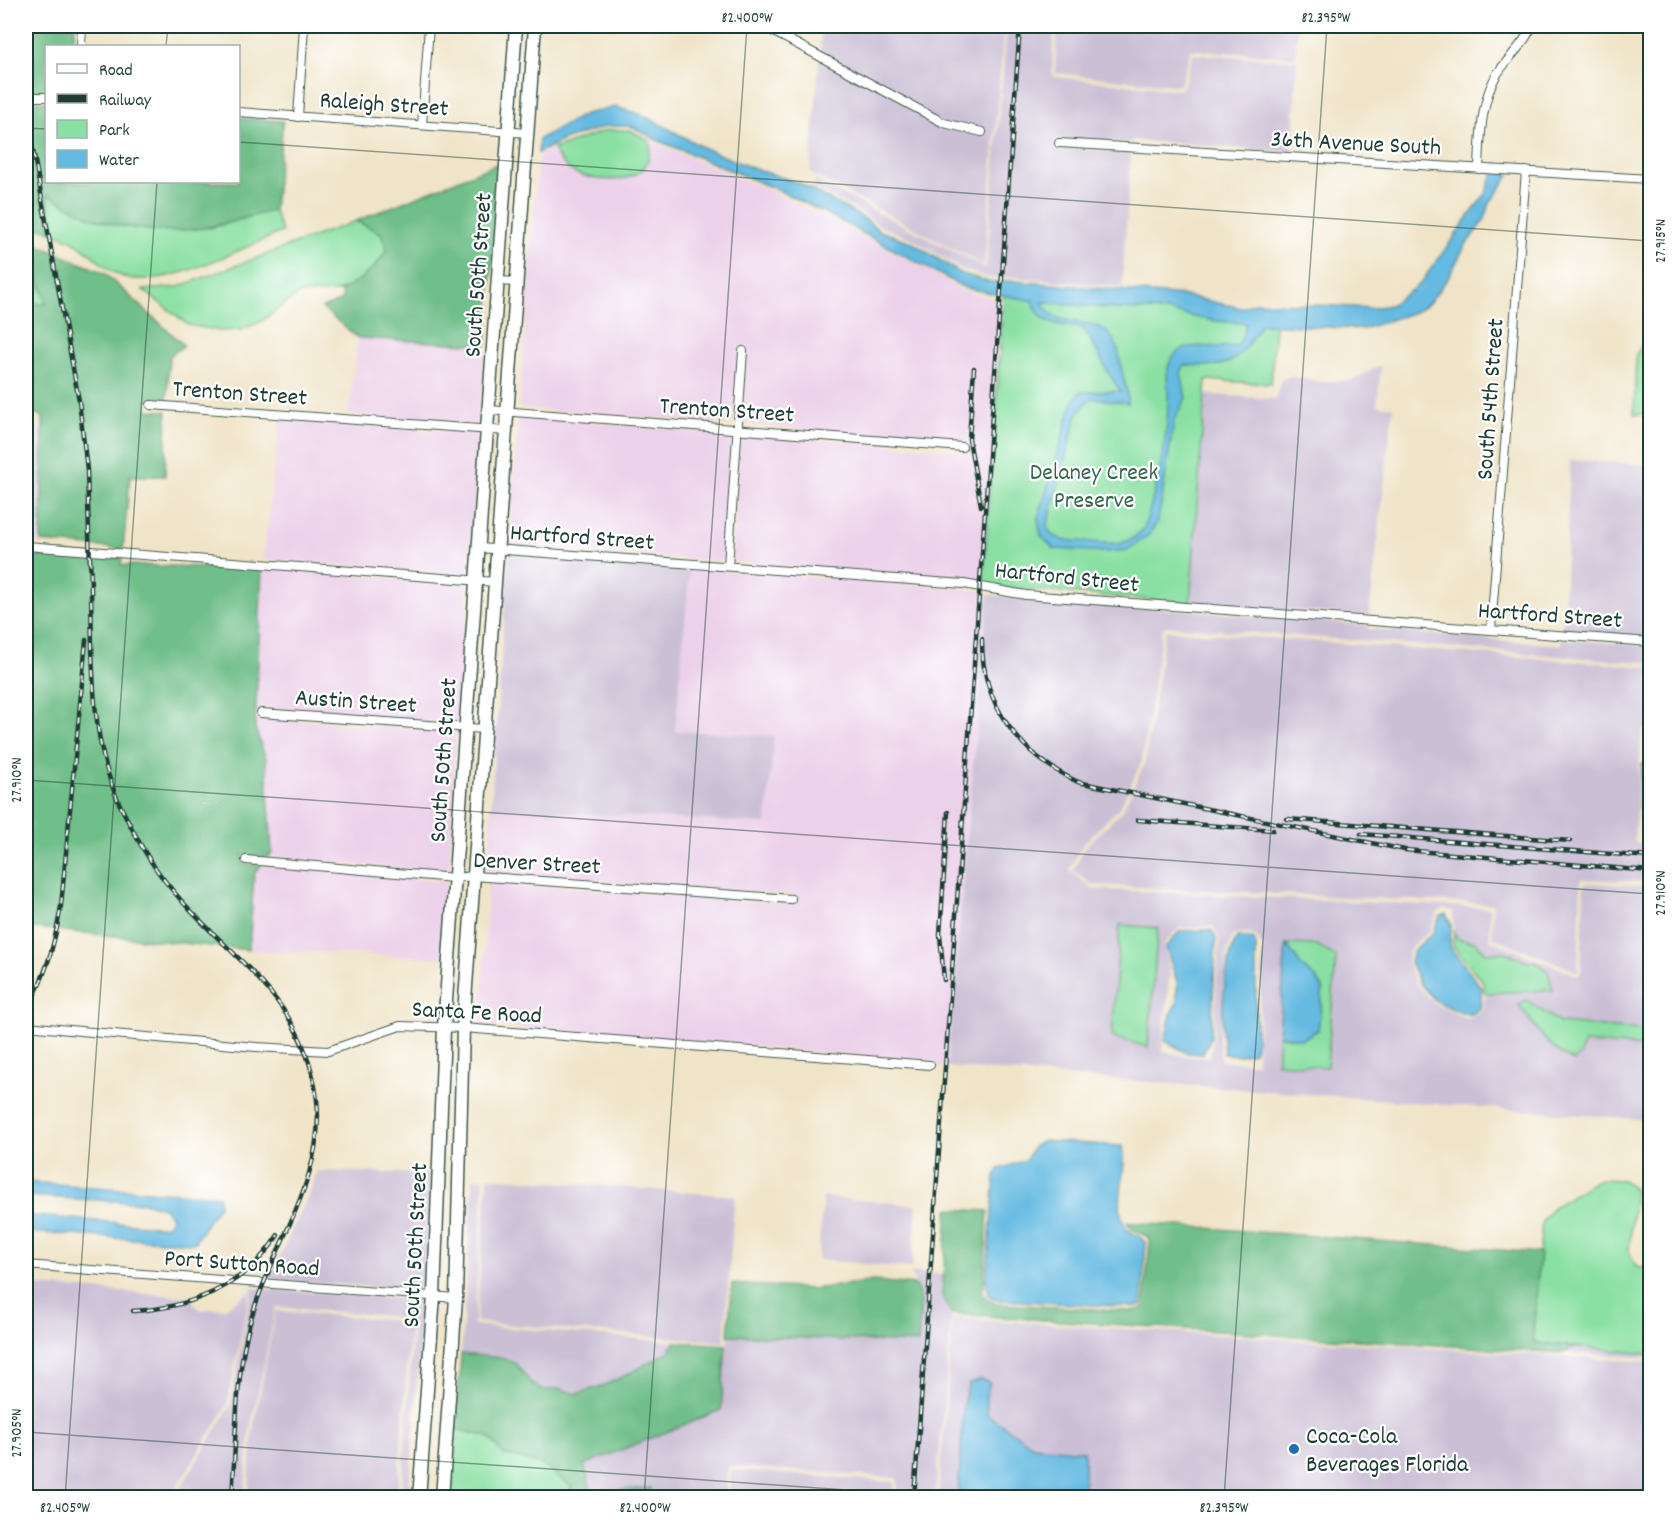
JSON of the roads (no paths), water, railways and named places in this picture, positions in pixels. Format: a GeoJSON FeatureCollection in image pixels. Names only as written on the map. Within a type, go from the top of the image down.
{"type":"FeatureCollection","features":[{"type":"Feature","properties":{"kind":"main road","name":"South 50th Street"},"geometry":{"type":"LineString","coordinates":[[419,1497],[434,1296],[444,1028],[516,26]]}},
{"type":"Feature","properties":{"kind":"main road","name":"South 50th Street"},"geometry":{"type":"LineString","coordinates":[[442,1497],[456,1298],[463,1028],[535,26]]}},
{"type":"Feature","properties":{"kind":"street"},"geometry":{"type":"LineString","coordinates":[[81,45],[82,26]]}},
{"type":"Feature","properties":{"kind":"street"},"geometry":{"type":"LineString","coordinates":[[298,117],[304,26]]}},
{"type":"Feature","properties":{"kind":"street"},"geometry":{"type":"LineString","coordinates":[[422,125],[429,26]]}},
{"type":"Feature","properties":{"kind":"street"},"geometry":{"type":"LineString","coordinates":[[764,26],[944,123],[982,132]]}},
{"type":"Feature","properties":{"kind":"street"},"geometry":{"type":"LineString","coordinates":[[1479,169],[1481,119],[1498,72],[1527,38],[1532,26]]}},
{"type":"Feature","properties":{"kind":"street"},"geometry":{"type":"LineString","coordinates":[[26,97],[45,98]]}},
{"type":"Feature","properties":{"kind":"street","name":"Raleigh Street"},"geometry":{"type":"LineString","coordinates":[[240,112],[527,133]]}},
{"type":"Feature","properties":{"kind":"street","name":"36th Avenue South"},"geometry":{"type":"LineString","coordinates":[[1059,143],[1650,179]]}},
{"type":"Feature","properties":{"kind":"street","name":"South 54th Street"},"geometry":{"type":"LineString","coordinates":[[1491,629],[1526,171]]}},
{"type":"Feature","properties":{"kind":"street"},"geometry":{"type":"LineString","coordinates":[[498,281],[517,282]]}},
{"type":"Feature","properties":{"kind":"street"},"geometry":{"type":"LineString","coordinates":[[728,566],[743,351]]}},
{"type":"Feature","properties":{"kind":"street","name":"Trenton Street"},"geometry":{"type":"LineString","coordinates":[[151,405],[506,431]]}},
{"type":"Feature","properties":{"kind":"street","name":"Trenton Street"},"geometry":{"type":"LineString","coordinates":[[489,410],[962,447]]}},
{"type":"Feature","properties":{"kind":"street"},"geometry":{"type":"LineString","coordinates":[[26,546],[495,582]]}},
{"type":"Feature","properties":{"kind":"street","name":"Hartford Street"},"geometry":{"type":"LineString","coordinates":[[479,548],[964,584],[1026,596],[1650,642]]}},
{"type":"Feature","properties":{"kind":"street","name":"Austin Street"},"geometry":{"type":"LineString","coordinates":[[261,713],[484,729]]}},
{"type":"Feature","properties":{"kind":"street","name":"Denver Street"},"geometry":{"type":"LineString","coordinates":[[246,860],[454,878],[474,876],[791,899]]}},
{"type":"Feature","properties":{"kind":"street","name":"Santa Fe Road"},"geometry":{"type":"LineString","coordinates":[[26,1026],[256,1047],[328,1051],[400,1026],[463,1028],[930,1065]]}},
{"type":"Feature","properties":{"kind":"street","name":"Port Sutton Road"},"geometry":{"type":"LineString","coordinates":[[26,1265],[456,1298]]}},
{"type":"Feature","properties":{"kind":"water"},"geometry":{"type":"Polygon","coordinates":[[[616,107],[645,116],[704,148],[750,167],[799,183],[865,219],[880,231],[911,242],[960,273],[989,282],[1013,281],[1186,296],[1241,308],[1257,302],[1372,308],[1390,305],[1420,284],[1486,193],[1494,172],[1510,174],[1490,203],[1485,219],[1465,246],[1448,278],[1429,303],[1415,312],[1363,329],[1261,324],[1245,348],[1231,361],[1213,366],[1185,365],[1181,372],[1186,398],[1174,420],[1161,505],[1157,522],[1150,534],[1127,550],[1108,552],[1054,549],[1041,536],[1038,519],[1072,404],[1080,392],[1121,391],[1084,329],[1046,320],[1036,310],[1033,301],[965,288],[778,190],[657,140],[631,126],[607,126],[563,140],[538,153],[539,139],[585,114],[616,107]],[[1042,302],[1048,311],[1057,317],[1097,326],[1106,331],[1117,346],[1128,399],[1128,403],[1093,398],[1077,415],[1047,527],[1052,535],[1063,540],[1120,544],[1133,538],[1144,529],[1158,479],[1164,445],[1168,411],[1167,371],[1170,360],[1178,352],[1191,347],[1237,346],[1243,336],[1246,323],[1214,321],[1167,311],[1042,302]]]}},
{"type":"Feature","properties":{"kind":"water"},"geometry":{"type":"Polygon","coordinates":[[[1642,764],[1650,764],[1650,809],[1639,808],[1642,764]]]}},
{"type":"Feature","properties":{"kind":"water"},"geometry":{"type":"Polygon","coordinates":[[[1446,914],[1451,925],[1450,947],[1482,988],[1480,1008],[1472,1014],[1461,1013],[1436,1001],[1420,984],[1410,962],[1414,950],[1433,933],[1440,916],[1446,914]]]}},
{"type":"Feature","properties":{"kind":"water"},"geometry":{"type":"Polygon","coordinates":[[[1211,930],[1216,938],[1211,1037],[1203,1054],[1187,1053],[1165,1041],[1171,1013],[1177,1002],[1177,982],[1166,947],[1180,931],[1211,930]]]}},
{"type":"Feature","properties":{"kind":"water"},"geometry":{"type":"Polygon","coordinates":[[[1237,937],[1254,939],[1256,946],[1256,1046],[1254,1052],[1240,1055],[1224,1054],[1222,1027],[1228,963],[1237,937]]]}},
{"type":"Feature","properties":{"kind":"water"},"geometry":{"type":"Polygon","coordinates":[[[1286,944],[1302,967],[1316,978],[1323,988],[1318,1030],[1302,1039],[1279,1035],[1286,944]]]}},
{"type":"Feature","properties":{"kind":"water"},"geometry":{"type":"Polygon","coordinates":[[[1043,1141],[1123,1146],[1124,1164],[1120,1203],[1123,1221],[1127,1229],[1146,1243],[1141,1305],[1132,1307],[997,1300],[989,1295],[986,1281],[995,1176],[999,1169],[1026,1160],[1034,1146],[1043,1141]]]}},
{"type":"Feature","properties":{"kind":"water"},"geometry":{"type":"Polygon","coordinates":[[[26,1182],[219,1196],[219,1205],[194,1243],[26,1232],[26,1215],[157,1226],[167,1226],[171,1217],[164,1208],[146,1203],[26,1196],[26,1182]]]}},
{"type":"Feature","properties":{"kind":"water"},"geometry":{"type":"Polygon","coordinates":[[[981,1379],[990,1383],[986,1395],[987,1414],[1033,1446],[1084,1451],[1084,1497],[958,1497],[964,1400],[969,1384],[981,1379]]]}},
{"type":"Feature","properties":{"kind":"railway"},"geometry":{"type":"LineString","coordinates":[[914,1498],[1020,26]]}},
{"type":"Feature","properties":{"kind":"railway"},"geometry":{"type":"LineString","coordinates":[[26,112],[79,401],[87,470],[90,565]]}},
{"type":"Feature","properties":{"kind":"railway"},"geometry":{"type":"LineString","coordinates":[[974,368],[969,439],[981,506]]}},
{"type":"Feature","properties":{"kind":"railway"},"geometry":{"type":"LineString","coordinates":[[90,558],[96,717],[109,779],[143,849],[159,873],[182,901],[255,975],[277,1001],[295,1029],[309,1062],[317,1100],[317,1131],[304,1190],[267,1276],[247,1334],[238,1395],[232,1498]]}},
{"type":"Feature","properties":{"kind":"railway"},"geometry":{"type":"LineString","coordinates":[[982,639],[983,663],[988,685],[1008,725],[1038,758],[1078,782],[1405,850],[1650,871]]}},
{"type":"Feature","properties":{"kind":"railway"},"geometry":{"type":"LineString","coordinates":[[26,1010],[49,960],[61,906],[86,640]]}},
{"type":"Feature","properties":{"kind":"railway"},"geometry":{"type":"LineString","coordinates":[[944,980],[940,935],[948,812]]}},
{"type":"Feature","properties":{"kind":"railway"},"geometry":{"type":"LineString","coordinates":[[1287,819],[1570,841]]}},
{"type":"Feature","properties":{"kind":"railway"},"geometry":{"type":"LineString","coordinates":[[1138,820],[1273,830]]}},
{"type":"Feature","properties":{"kind":"railway"},"geometry":{"type":"LineString","coordinates":[[1361,834],[1650,857]]}},
{"type":"Feature","properties":{"kind":"railway"},"geometry":{"type":"LineString","coordinates":[[133,1311],[176,1305],[215,1291],[250,1268],[278,1235]]}},
{"type":"Feature","properties":{"kind":"place","name":"Coca-Cola Beverages Florida"},"geometry":{"type":"Point","coordinates":[1294,1449]}},
{"type":"Feature","properties":{"kind":"park label","name":"Delaney Creek Preserve"},"geometry":{"type":"Point","coordinates":[1094,485]}}]}
